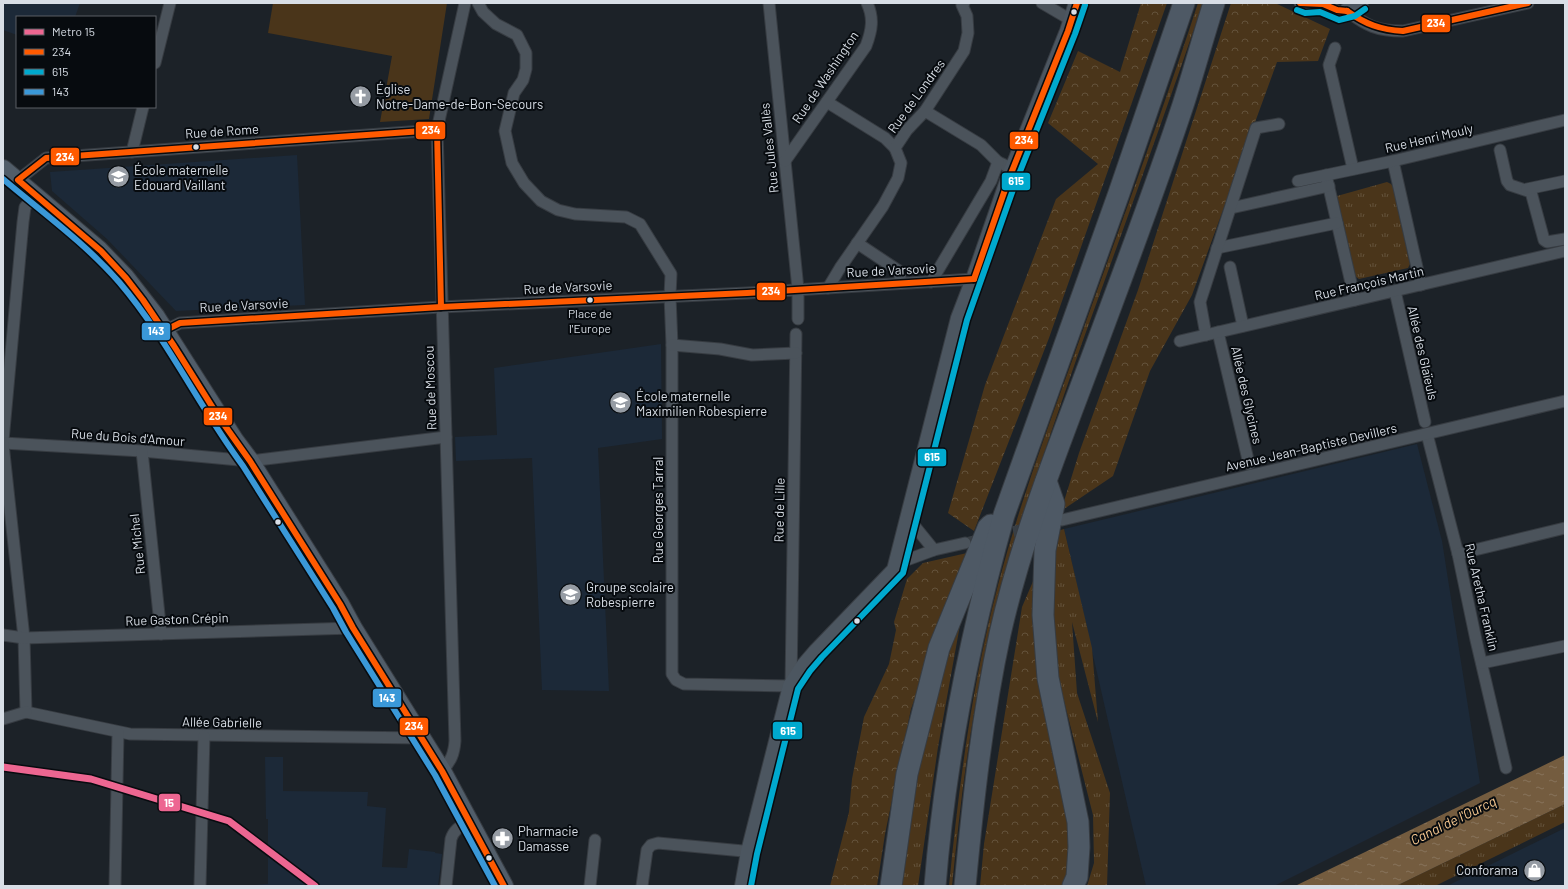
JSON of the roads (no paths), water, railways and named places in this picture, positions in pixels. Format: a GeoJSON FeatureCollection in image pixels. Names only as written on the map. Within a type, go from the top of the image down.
{"type":"FeatureCollection","features":[{"type":"Feature","properties":{"kind":"highway"},"geometry":{"type":"LineString","coordinates":[[935,886],[946,791],[967,667],[989,567],[1004,514],[1119,193],[1184,3]]}},
{"type":"Feature","properties":{"kind":"highway"},"geometry":{"type":"LineString","coordinates":[[965,886],[975,785],[1000,634],[1024,545],[1046,481],[1144,218],[1183,104],[1214,3]]}},
{"type":"Feature","properties":{"kind":"highway"},"geometry":{"type":"LineString","coordinates":[[1046,481],[1054,504],[1045,550],[1044,623],[1048,678],[1078,822],[1079,847],[1077,877],[1073,886]]}},
{"type":"Feature","properties":{"kind":"highway"},"geometry":{"type":"LineString","coordinates":[[891,886],[908,774],[939,648],[988,528],[1004,514]]}},
{"type":"Feature","properties":{"kind":"highway"},"geometry":{"type":"LineString","coordinates":[[884,886],[887,871],[895,860]]}},
{"type":"Feature","properties":{"kind":"main road"},"geometry":{"type":"LineString","coordinates":[[3,169],[18,180],[99,250],[125,277],[164,330],[231,435],[250,461],[340,604],[420,738],[442,771],[504,886]]}},
{"type":"Feature","properties":{"kind":"street"},"geometry":{"type":"LineString","coordinates":[[156,58],[170,3]]}},
{"type":"Feature","properties":{"kind":"street","name":"Rue de Moscou"},"geometry":{"type":"LineString","coordinates":[[442,771],[453,757],[456,740],[436,130],[465,3]]}},
{"type":"Feature","properties":{"kind":"street","name":"Rue Georges Tarral"},"geometry":{"type":"LineString","coordinates":[[478,3],[484,12],[496,24],[517,35],[526,53],[526,69],[523,80],[514,93],[505,130],[512,163],[524,183],[541,201],[564,212],[626,217],[640,224],[671,274],[672,674],[676,680],[684,684],[791,686]]}},
{"type":"Feature","properties":{"kind":"street","name":"Rue Jules Vallès"},"geometry":{"type":"LineString","coordinates":[[769,3],[798,290]]}},
{"type":"Feature","properties":{"kind":"street","name":"Rue de Washington"},"geometry":{"type":"LineString","coordinates":[[785,161],[866,46],[871,33],[871,13],[867,3]]}},
{"type":"Feature","properties":{"kind":"street"},"geometry":{"type":"LineString","coordinates":[[1042,3],[1071,20]]}},
{"type":"Feature","properties":{"kind":"street"},"geometry":{"type":"LineString","coordinates":[[895,570],[959,318],[1013,169],[1077,3]]}},
{"type":"Feature","properties":{"kind":"street"},"geometry":{"type":"LineString","coordinates":[[1300,3],[1305,5],[1321,4],[1339,12],[1354,7],[1366,25],[1381,30],[1403,31],[1528,3]]}},
{"type":"Feature","properties":{"kind":"street","name":"Rue de Londres"},"geometry":{"type":"LineString","coordinates":[[828,288],[883,206],[898,178],[900,163],[895,148],[907,130],[925,111],[964,51],[968,33],[967,16],[962,4]]}},
{"type":"Feature","properties":{"kind":"street"},"geometry":{"type":"LineString","coordinates":[[1335,48],[1329,65],[1354,169]]}},
{"type":"Feature","properties":{"kind":"street"},"geometry":{"type":"LineString","coordinates":[[827,102],[885,138],[895,148]]}},
{"type":"Feature","properties":{"kind":"street"},"geometry":{"type":"LineString","coordinates":[[132,152],[143,108]]}},
{"type":"Feature","properties":{"kind":"street"},"geometry":{"type":"LineString","coordinates":[[925,111],[980,145],[998,162],[1013,169]]}},
{"type":"Feature","properties":{"kind":"street","name":"Rue Henri Mouly"},"geometry":{"type":"LineString","coordinates":[[1298,181],[1393,161],[1565,120]]}},
{"type":"Feature","properties":{"kind":"street"},"geometry":{"type":"LineString","coordinates":[[1206,335],[1200,302],[1256,128],[1279,124]]}},
{"type":"Feature","properties":{"kind":"street","name":"Rue de Rome"},"geometry":{"type":"LineString","coordinates":[[18,180],[46,158],[436,130]]}},
{"type":"Feature","properties":{"kind":"street"},"geometry":{"type":"LineString","coordinates":[[1500,150],[1507,181],[1510,185],[1527,189],[1565,181]]}},
{"type":"Feature","properties":{"kind":"street"},"geometry":{"type":"LineString","coordinates":[[1393,161],[1421,285]]}},
{"type":"Feature","properties":{"kind":"street"},"geometry":{"type":"LineString","coordinates":[[931,282],[991,181],[998,162]]}},
{"type":"Feature","properties":{"kind":"street"},"geometry":{"type":"LineString","coordinates":[[1326,175],[1355,300]]}},
{"type":"Feature","properties":{"kind":"street"},"geometry":{"type":"LineString","coordinates":[[1231,208],[1329,186]]}},
{"type":"Feature","properties":{"kind":"street"},"geometry":{"type":"LineString","coordinates":[[1527,189],[1531,192],[1544,240],[1547,242],[1565,239]]}},
{"type":"Feature","properties":{"kind":"street"},"geometry":{"type":"LineString","coordinates":[[3,719],[26,712],[24,638],[3,443],[23,222],[25,207],[35,196]]}},
{"type":"Feature","properties":{"kind":"street"},"geometry":{"type":"LineString","coordinates":[[1218,248],[1337,223]]}},
{"type":"Feature","properties":{"kind":"street"},"geometry":{"type":"LineString","coordinates":[[857,243],[899,271],[900,283]]}},
{"type":"Feature","properties":{"kind":"street","name":"Rue François Martin"},"geometry":{"type":"LineString","coordinates":[[1180,341],[1565,251]]}},
{"type":"Feature","properties":{"kind":"street"},"geometry":{"type":"LineString","coordinates":[[1230,267],[1243,326]]}},
{"type":"Feature","properties":{"kind":"street","name":"Rue de Varsovie"},"geometry":{"type":"LineString","coordinates":[[164,330],[180,323],[441,307],[747,293],[974,279]]}},
{"type":"Feature","properties":{"kind":"street"},"geometry":{"type":"LineString","coordinates":[[798,290],[798,319]]}},
{"type":"Feature","properties":{"kind":"street","name":"Allée des Glaïeuls"},"geometry":{"type":"LineString","coordinates":[[1395,291],[1424,422]]}},
{"type":"Feature","properties":{"kind":"street","name":"Allée des Glycines"},"geometry":{"type":"LineString","coordinates":[[1218,332],[1249,464]]}},
{"type":"Feature","properties":{"kind":"street","name":"Rue de Lille"},"geometry":{"type":"LineString","coordinates":[[791,686],[796,334]]}},
{"type":"Feature","properties":{"kind":"street"},"geometry":{"type":"LineString","coordinates":[[672,345],[720,349],[752,355],[796,353]]}},
{"type":"Feature","properties":{"kind":"street","name":"Avenue Jean-Baptiste Devillers"},"geometry":{"type":"LineString","coordinates":[[1062,520],[1565,401]]}},
{"type":"Feature","properties":{"kind":"street","name":"Rue Aretha Franklin"},"geometry":{"type":"LineString","coordinates":[[1428,434],[1458,554],[1506,768]]}},
{"type":"Feature","properties":{"kind":"street","name":"Rue du Bois d'Amour"},"geometry":{"type":"LineString","coordinates":[[3,443],[142,451],[250,461],[446,437]]}},
{"type":"Feature","properties":{"kind":"street","name":"Rue Michel"},"geometry":{"type":"LineString","coordinates":[[142,451],[161,634]]}},
{"type":"Feature","properties":{"kind":"street"},"geometry":{"type":"LineString","coordinates":[[908,518],[934,550]]}},
{"type":"Feature","properties":{"kind":"street"},"geometry":{"type":"LineString","coordinates":[[1458,554],[1565,528]]}},
{"type":"Feature","properties":{"kind":"street"},"geometry":{"type":"LineString","coordinates":[[743,886],[749,852],[791,686],[804,666],[816,652],[904,561],[934,550],[965,543]]}},
{"type":"Feature","properties":{"kind":"street","name":"Rue Gaston Crépin"},"geometry":{"type":"LineString","coordinates":[[3,635],[24,638],[353,628]]}},
{"type":"Feature","properties":{"kind":"street"},"geometry":{"type":"LineString","coordinates":[[1482,663],[1565,646]]}},
{"type":"Feature","properties":{"kind":"street","name":"Allée Gabrielle"},"geometry":{"type":"LineString","coordinates":[[26,712],[130,734],[420,738]]}},
{"type":"Feature","properties":{"kind":"street"},"geometry":{"type":"LineString","coordinates":[[115,886],[118,732]]}},
{"type":"Feature","properties":{"kind":"street"},"geometry":{"type":"LineString","coordinates":[[200,886],[204,736]]}},
{"type":"Feature","properties":{"kind":"street"},"geometry":{"type":"LineString","coordinates":[[446,886],[453,833],[459,827],[470,821]]}},
{"type":"Feature","properties":{"kind":"street"},"geometry":{"type":"LineString","coordinates":[[590,886],[595,840]]}},
{"type":"Feature","properties":{"kind":"street"},"geometry":{"type":"LineString","coordinates":[[642,886],[647,850],[651,845],[658,843],[743,850],[749,852]]}},
{"type":"Feature","properties":{"kind":"water","name":"Canal de l'Ourcq"},"geometry":{"type":"Polygon","coordinates":[[[1565,755],[1565,804],[1396,886],[1295,886],[1565,755]]]}},
{"type":"Feature","properties":{"kind":"tunnel"},"geometry":{"type":"LineString","coordinates":[[965,543],[1033,527]]}},
{"type":"Feature","properties":{"kind":"metro line","name":"15"},"geometry":{"type":"LineString","coordinates":[[3,767],[91,779],[229,821],[315,886]]}},
{"type":"Feature","properties":{"kind":"place","name":"Église Notre-Dame-de-Bon-Secours"},"geometry":{"type":"Point","coordinates":[361,96]}},
{"type":"Feature","properties":{"kind":"place","name":"École maternelle Edouard Vaillant"},"geometry":{"type":"Point","coordinates":[118,177]}},
{"type":"Feature","properties":{"kind":"place","name":"Place de l'Europe"},"geometry":{"type":"Point","coordinates":[590,300]}},
{"type":"Feature","properties":{"kind":"place","name":"École maternelle Maximilien Robespierre"},"geometry":{"type":"Point","coordinates":[620,403]}},
{"type":"Feature","properties":{"kind":"place","name":"Groupe scolaire Robespierre"},"geometry":{"type":"Point","coordinates":[571,594]}},
{"type":"Feature","properties":{"kind":"place","name":"Pharmacie Damasse"},"geometry":{"type":"Point","coordinates":[502,838]}},
{"type":"Feature","properties":{"kind":"place","name":"Conforama"},"geometry":{"type":"Point","coordinates":[1534,870]}}]}
